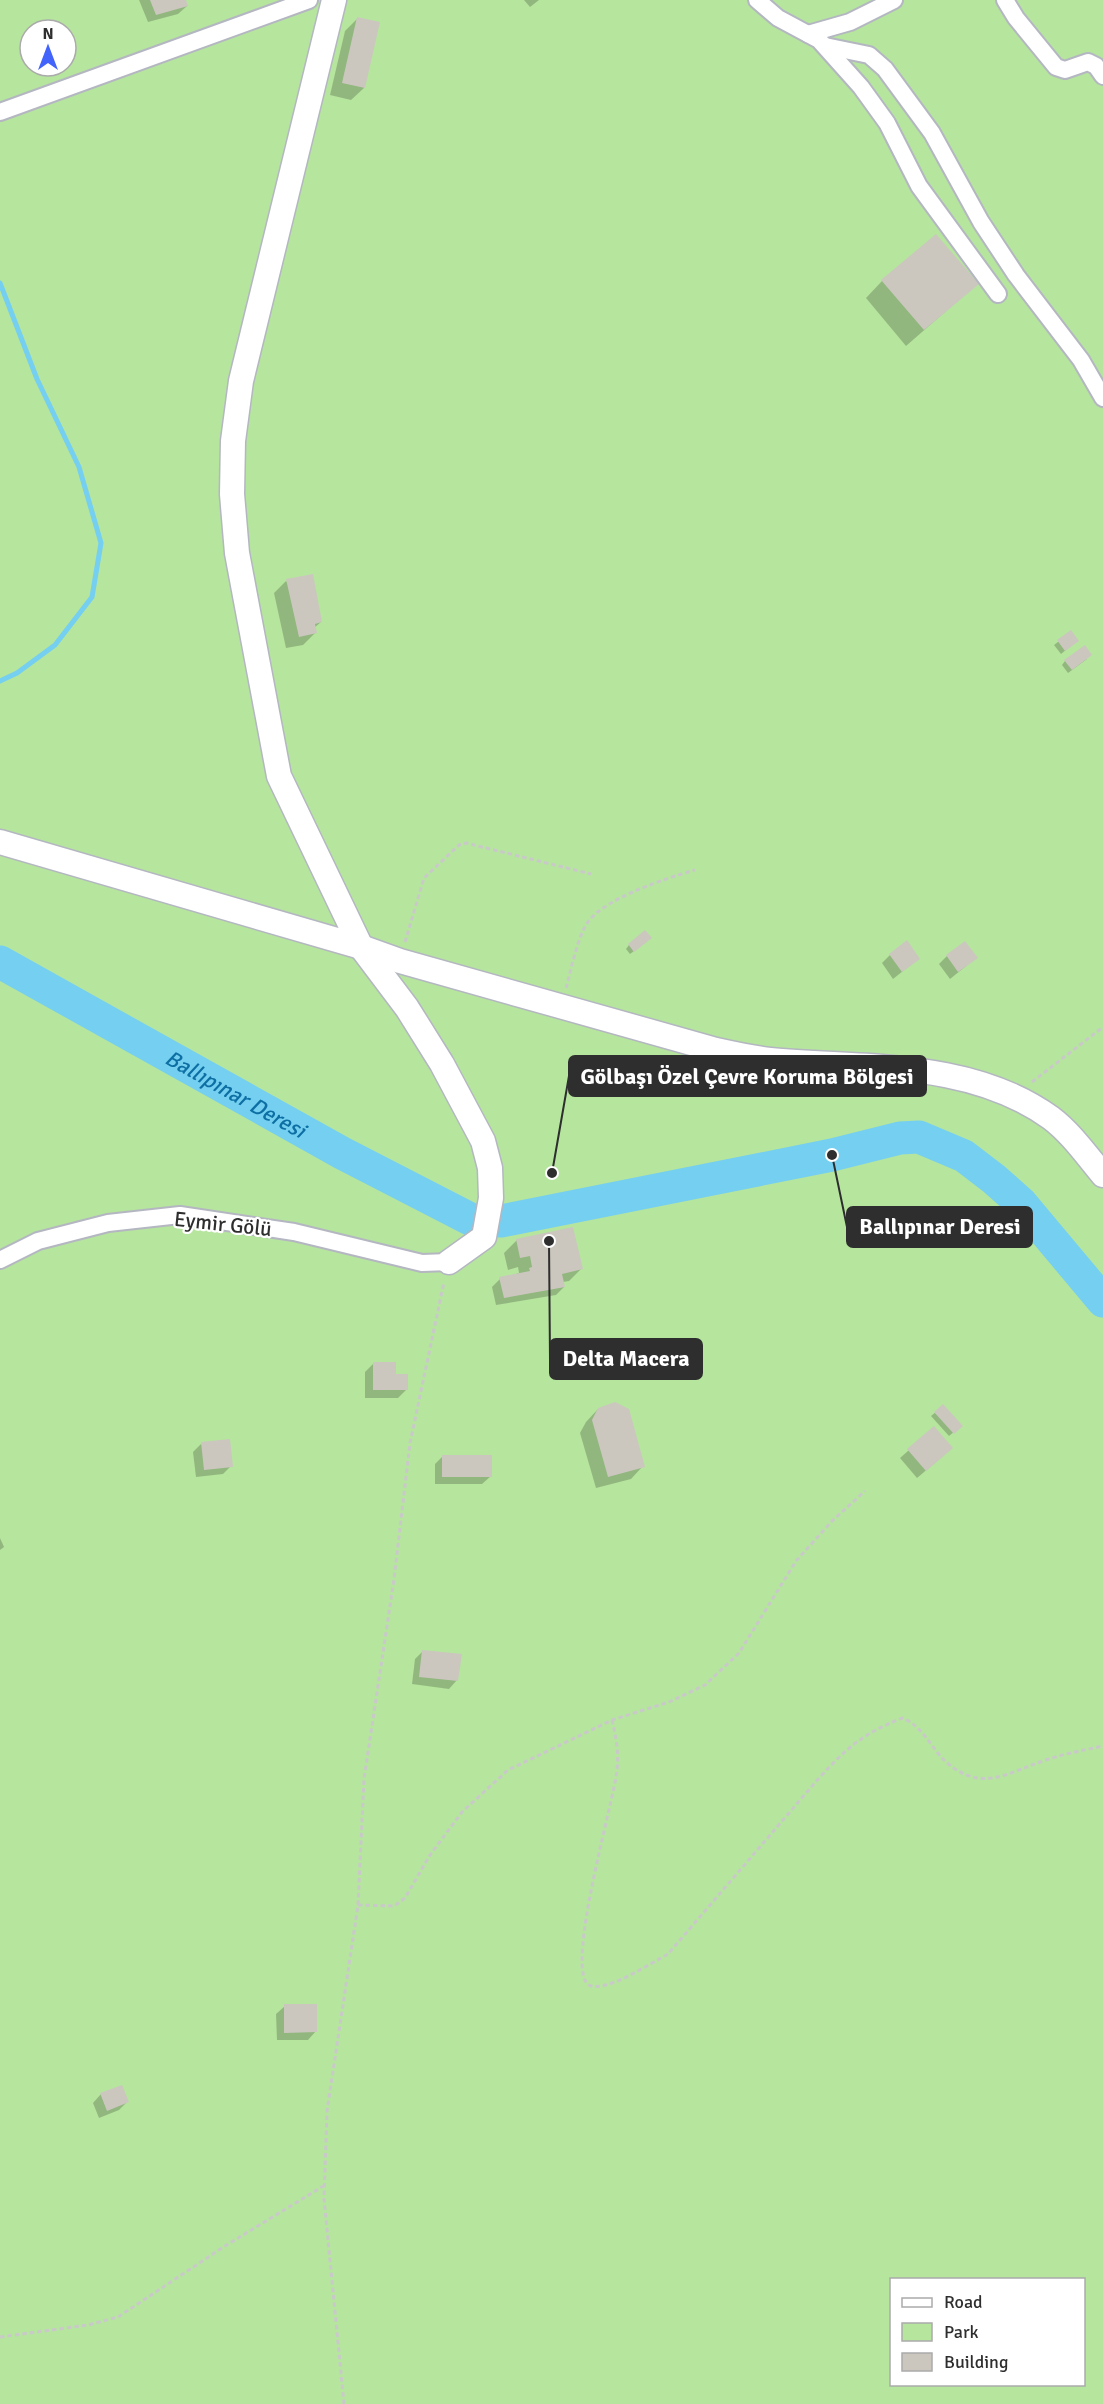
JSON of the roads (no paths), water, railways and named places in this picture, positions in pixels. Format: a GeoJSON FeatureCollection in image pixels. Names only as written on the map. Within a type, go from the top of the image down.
{"type":"FeatureCollection","features":[{"type":"Feature","properties":{"kind":"street"},"geometry":{"type":"LineString","coordinates":[[0,112],[309,0]]}},
{"type":"Feature","properties":{"kind":"street"},"geometry":{"type":"LineString","coordinates":[[334,0],[241,381],[233,441],[232,494],[237,553],[279,776],[361,947],[425,1036],[483,1141],[490,1168],[491,1198],[486,1231],[484,1237],[449,1262]]}},
{"type":"Feature","properties":{"kind":"street"},"geometry":{"type":"LineString","coordinates":[[757,0],[778,18],[825,46],[875,105],[919,186],[998,294]]}},
{"type":"Feature","properties":{"kind":"street"},"geometry":{"type":"LineString","coordinates":[[808,34],[850,22],[894,0]]}},
{"type":"Feature","properties":{"kind":"street"},"geometry":{"type":"LineString","coordinates":[[1005,0],[1016,18],[1056,67],[1065,70],[1088,62],[1096,66],[1103,76]]}},
{"type":"Feature","properties":{"kind":"street"},"geometry":{"type":"LineString","coordinates":[[825,46],[869,56],[885,69],[932,133],[981,222],[1016,275],[1081,360],[1103,398]]}},
{"type":"Feature","properties":{"kind":"street"},"geometry":{"type":"LineString","coordinates":[[0,842],[361,947],[400,961],[716,1050],[767,1060],[875,1065],[934,1072],[1014,1096],[1052,1119],[1103,1175]]}},
{"type":"Feature","properties":{"kind":"street","name":"Eymir Gölü"},"geometry":{"type":"LineString","coordinates":[[0,1260],[38,1241],[108,1223],[180,1215],[294,1232],[422,1263],[449,1262]]}},
{"type":"Feature","properties":{"kind":"waterway"},"geometry":{"type":"LineString","coordinates":[[0,283],[37,379],[79,467],[101,543],[92,597],[55,645],[17,673],[0,681]]}},
{"type":"Feature","properties":{"kind":"waterway","name":"Ballıpınar Deresi"},"geometry":{"type":"LineString","coordinates":[[0,962],[342,1153],[474,1221]]}},
{"type":"Feature","properties":{"kind":"waterway","name":"Ballıpınar Deresi"},"geometry":{"type":"LineString","coordinates":[[501,1221],[832,1155],[900,1138],[919,1137],[964,1156],[1021,1203],[1103,1301]]}},
{"type":"Feature","properties":{"kind":"place","name":"Ballıpınar Deresi"},"geometry":{"type":"Point","coordinates":[832,1155]}},
{"type":"Feature","properties":{"kind":"place","name":"Gölbaşı Özel Çevre Koruma Bölgesi"},"geometry":{"type":"Point","coordinates":[552,1173]}},
{"type":"Feature","properties":{"kind":"place","name":"Delta Macera"},"geometry":{"type":"Point","coordinates":[549,1241]}}]}
